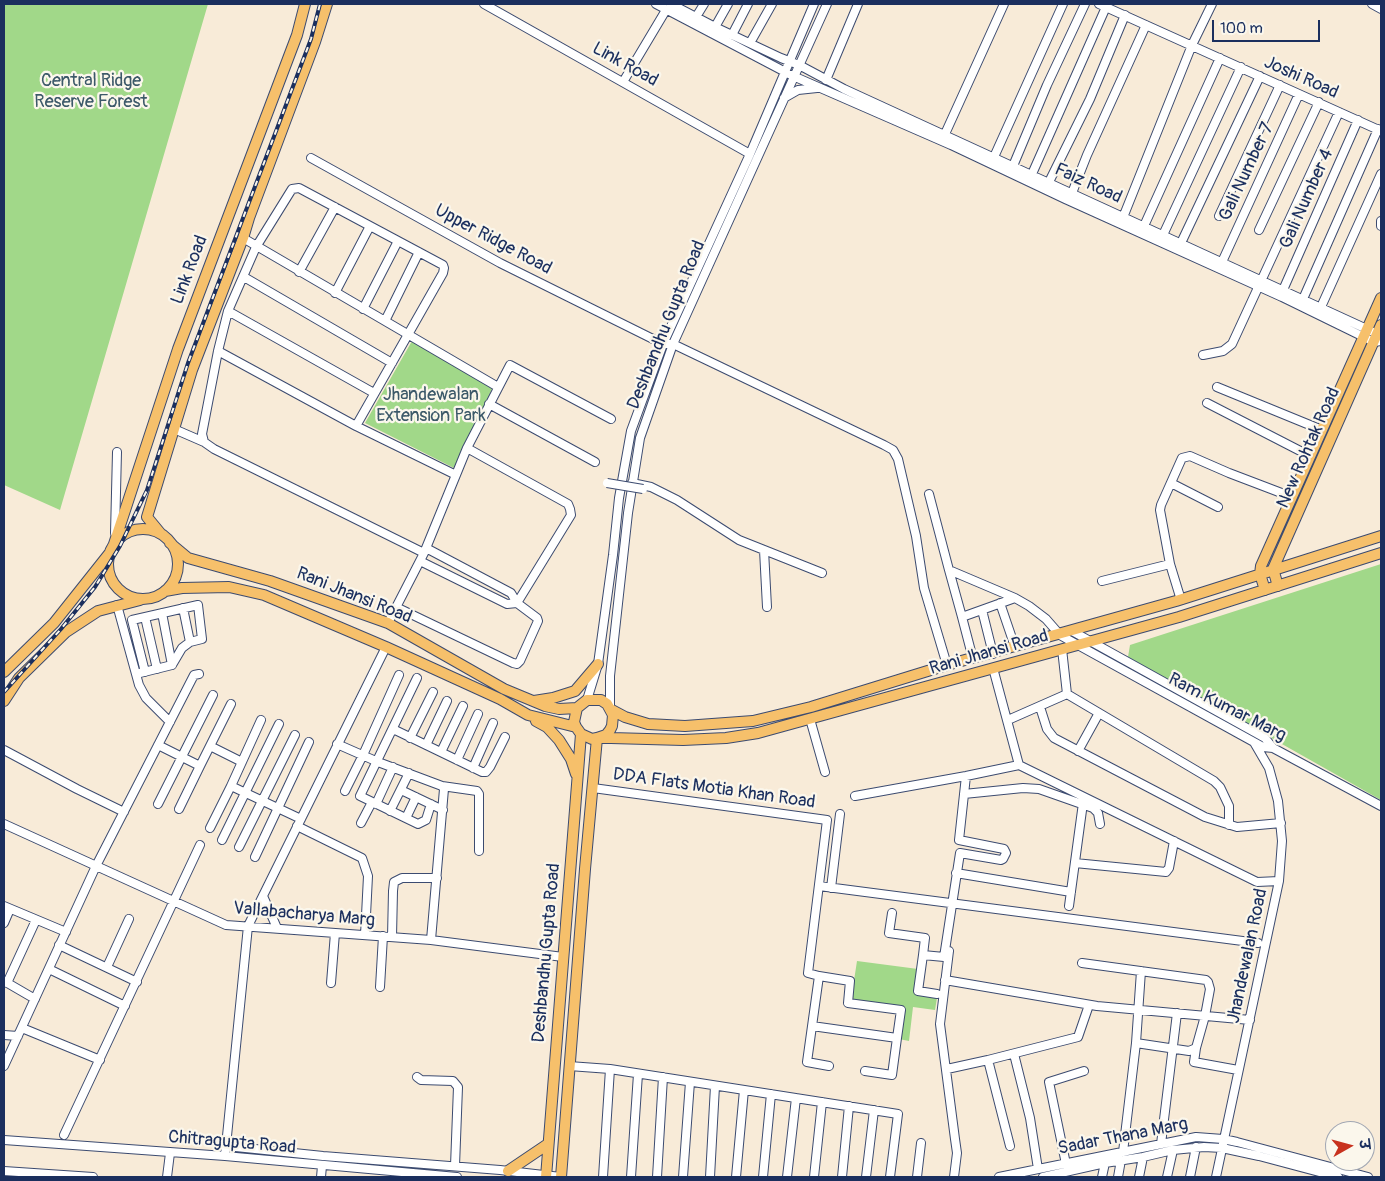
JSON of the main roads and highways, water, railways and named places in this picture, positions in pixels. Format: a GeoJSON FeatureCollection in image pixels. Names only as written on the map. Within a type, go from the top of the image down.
{"type":"FeatureCollection","features":[{"type":"Feature","properties":{"kind":"main road","name":"Link Road"},"geometry":{"type":"LineString","coordinates":[[112,550],[178,348],[294,44],[305,4]]}},
{"type":"Feature","properties":{"kind":"main road"},"geometry":{"type":"LineString","coordinates":[[4,701],[18,678],[66,632],[98,612],[117,605],[154,597],[165,591],[174,579],[177,557],[170,543],[147,517],[192,370],[243,238],[315,42],[327,4]]}},
{"type":"Feature","properties":{"kind":"main road","name":"New Rohtak Road"},"geometry":{"type":"LineString","coordinates":[[1260,574],[1261,566],[1274,536],[1381,298]]}},
{"type":"Feature","properties":{"kind":"main road","name":"New Rohtak Road"},"geometry":{"type":"LineString","coordinates":[[1273,569],[1379,336]]}},
{"type":"Feature","properties":{"kind":"main road"},"geometry":{"type":"LineString","coordinates":[[143,599],[127,595],[114,584],[108,568],[108,559],[119,538],[132,531],[147,529],[161,534]]}},
{"type":"Feature","properties":{"kind":"main road","name":"Rani Jhansi Road"},"geometry":{"type":"LineString","coordinates":[[610,710],[648,724],[685,726],[754,721],[1181,600],[1381,536]]}},
{"type":"Feature","properties":{"kind":"main road","name":"Rani Jhansi Road"},"geometry":{"type":"LineString","coordinates":[[170,543],[188,558],[270,581],[388,623],[504,688],[532,701],[559,710],[577,708]]}},
{"type":"Feature","properties":{"kind":"main road"},"geometry":{"type":"LineString","coordinates":[[4,672],[54,623],[112,550]]}},
{"type":"Feature","properties":{"kind":"main road","name":"Rani Jhansi Road"},"geometry":{"type":"LineString","coordinates":[[597,738],[683,740],[726,738],[758,732],[1179,617],[1381,553]]}},
{"type":"Feature","properties":{"kind":"main road"},"geometry":{"type":"LineString","coordinates":[[1273,569],[1278,586]]}},
{"type":"Feature","properties":{"kind":"main road"},"geometry":{"type":"LineString","coordinates":[[1260,574],[1265,590]]}},
{"type":"Feature","properties":{"kind":"main road","name":"Rani Jhansi Road"},"geometry":{"type":"LineString","coordinates":[[165,591],[182,588],[229,588],[264,595],[386,647],[500,699],[528,716],[578,731]]}},
{"type":"Feature","properties":{"kind":"main road"},"geometry":{"type":"LineString","coordinates":[[532,701],[553,698],[575,691],[598,664]]}},
{"type":"Feature","properties":{"kind":"main road"},"geometry":{"type":"LineString","coordinates":[[587,700],[601,700],[607,704],[614,718],[612,726],[606,735],[588,738],[578,731],[574,722],[577,708],[587,700]]}},
{"type":"Feature","properties":{"kind":"main road"},"geometry":{"type":"LineString","coordinates":[[528,716],[547,727],[559,740],[571,759],[578,779]]}},
{"type":"Feature","properties":{"kind":"main road","name":"Deshbandhu Gupta Road"},"geometry":{"type":"LineString","coordinates":[[546,1176],[578,779],[578,731]]}},
{"type":"Feature","properties":{"kind":"main road","name":"Deshbandhu Gupta Road"},"geometry":{"type":"LineString","coordinates":[[561,1177],[597,738]]}},
{"type":"Feature","properties":{"kind":"main road"},"geometry":{"type":"LineString","coordinates":[[508,1171],[548,1144]]}},
{"type":"Feature","properties":{"kind":"railway"},"geometry":{"type":"LineString","coordinates":[[4,692],[61,629],[95,587],[120,546],[147,490],[188,363],[311,39],[320,4]]}},
{"type":"Feature","properties":{"kind":"park label","name":"Central Ridge Reserve Forest"},"geometry":{"type":"Point","coordinates":[91,91]}},
{"type":"Feature","properties":{"kind":"park label","name":"Jhandewalan Extension Park"},"geometry":{"type":"Point","coordinates":[431,405]}}]}
